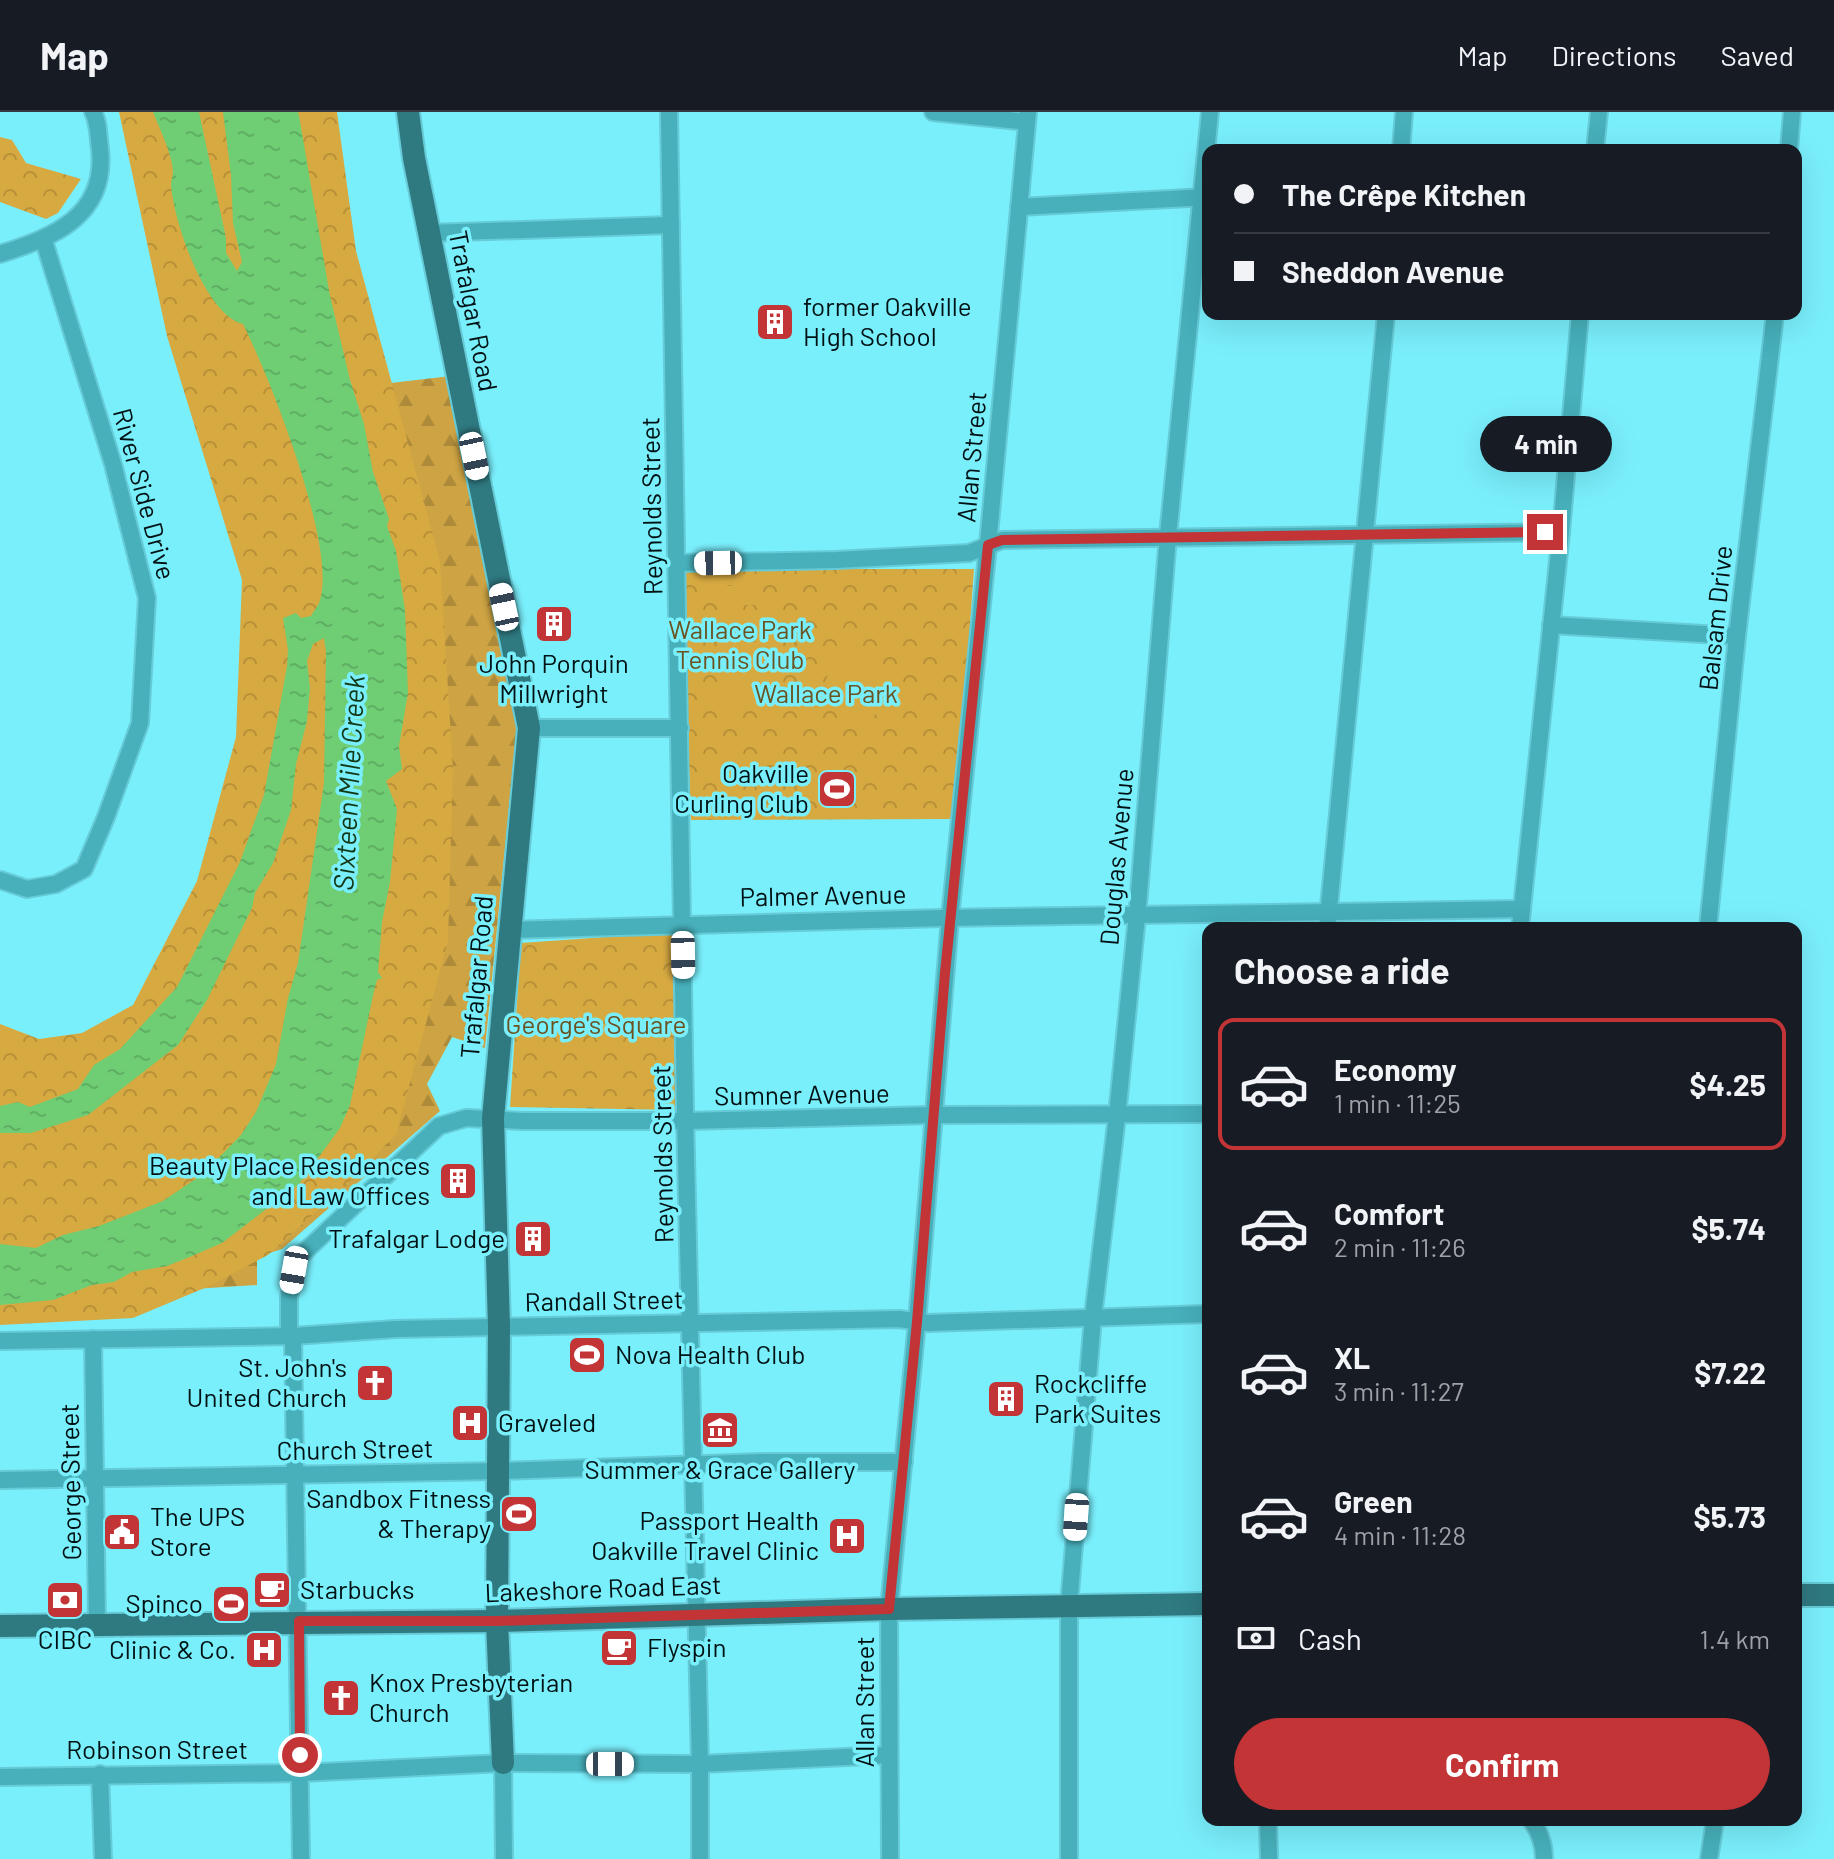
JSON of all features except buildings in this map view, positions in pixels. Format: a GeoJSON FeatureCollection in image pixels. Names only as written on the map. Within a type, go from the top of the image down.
{"type":"FeatureCollection","features":[{"type":"Feature","properties":{"kind":"main road","name":"Trafalgar Road"},"geometry":{"type":"LineString","coordinates":[[408,112],[429,233],[529,728],[493,1118],[499,1327],[497,1621],[503,1763]]}},
{"type":"Feature","properties":{"kind":"main road"},"geometry":{"type":"LineString","coordinates":[[1802,1595],[1834,1595]]}},
{"type":"Feature","properties":{"kind":"main road","name":"Lakeshore Road East"},"geometry":{"type":"LineString","coordinates":[[0,1626],[497,1621],[889,1609],[1202,1604]]}},
{"type":"Feature","properties":{"kind":"street"},"geometry":{"type":"LineString","coordinates":[[0,254],[44,241],[77,219],[95,193],[101,160],[97,119],[93,112]]}},
{"type":"Feature","properties":{"kind":"street","name":"Reynolds Street"},"geometry":{"type":"LineString","coordinates":[[669,112],[700,1859]]}},
{"type":"Feature","properties":{"kind":"street"},"geometry":{"type":"LineString","coordinates":[[933,112],[1028,117]]}},
{"type":"Feature","properties":{"kind":"street","name":"Douglas Avenue"},"geometry":{"type":"LineString","coordinates":[[1209,144],[1210,112]]}},
{"type":"Feature","properties":{"kind":"street"},"geometry":{"type":"LineString","coordinates":[[1401,144],[1404,112]]}},
{"type":"Feature","properties":{"kind":"street"},"geometry":{"type":"LineString","coordinates":[[1596,144],[1599,112]]}},
{"type":"Feature","properties":{"kind":"street"},"geometry":{"type":"LineString","coordinates":[[1789,144],[1792,112]]}},
{"type":"Feature","properties":{"kind":"street","name":"Allan Street"},"geometry":{"type":"LineString","coordinates":[[890,1859],[889,1609],[917,1322],[950,918],[1028,117]]}},
{"type":"Feature","properties":{"kind":"street"},"geometry":{"type":"LineString","coordinates":[[1019,207],[1202,198]]}},
{"type":"Feature","properties":{"kind":"street"},"geometry":{"type":"LineString","coordinates":[[429,233],[671,225]]}},
{"type":"Feature","properties":{"kind":"street","name":"Douglas Avenue"},"geometry":{"type":"LineString","coordinates":[[1069,1859],[1069,1605],[1093,1317],[1137,916],[1168,536],[1202,234]]}},
{"type":"Feature","properties":{"kind":"street","name":"River Side Drive"},"geometry":{"type":"LineString","coordinates":[[0,880],[27,889],[56,884],[84,869],[140,723],[147,598],[113,464],[44,241]]}},
{"type":"Feature","properties":{"kind":"street"},"geometry":{"type":"LineString","coordinates":[[1328,920],[1385,320]]}},
{"type":"Feature","properties":{"kind":"street"},"geometry":{"type":"LineString","coordinates":[[1521,922],[1579,320]]}},
{"type":"Feature","properties":{"kind":"street","name":"Balsam Drive"},"geometry":{"type":"LineString","coordinates":[[1709,922],[1737,636],[1774,320]]}},
{"type":"Feature","properties":{"kind":"street"},"geometry":{"type":"LineString","coordinates":[[676,563],[836,560],[969,553],[1002,540],[1561,532]]}},
{"type":"Feature","properties":{"kind":"street"},"geometry":{"type":"LineString","coordinates":[[1551,625],[1737,636]]}},
{"type":"Feature","properties":{"kind":"street"},"geometry":{"type":"LineString","coordinates":[[529,728],[680,728]]}},
{"type":"Feature","properties":{"kind":"street","name":"Palmer Avenue"},"geometry":{"type":"LineString","coordinates":[[508,930],[950,918],[1137,916],[1328,920],[1522,909]]}},
{"type":"Feature","properties":{"kind":"street","name":"Sumner Avenue"},"geometry":{"type":"LineString","coordinates":[[301,1859],[296,1475],[289,1297],[299,1257],[439,1126],[466,1118],[686,1121],[932,1115],[1202,1114]]}},
{"type":"Feature","properties":{"kind":"street","name":"Randall Street"},"geometry":{"type":"LineString","coordinates":[[0,1341],[291,1336],[396,1329],[899,1319],[917,1322],[1202,1314]]}},
{"type":"Feature","properties":{"kind":"street","name":"George Street"},"geometry":{"type":"LineString","coordinates":[[93,1339],[97,1624]]}},
{"type":"Feature","properties":{"kind":"street","name":"Church Street"},"geometry":{"type":"LineString","coordinates":[[0,1480],[904,1462]]}},
{"type":"Feature","properties":{"kind":"street","name":"Robinson Street"},"geometry":{"type":"LineString","coordinates":[[0,1777],[301,1773],[503,1763],[700,1764],[889,1755]]}},
{"type":"Feature","properties":{"kind":"street","name":"Trafalgar Road"},"geometry":{"type":"LineString","coordinates":[[503,1763],[504,1859]]}},
{"type":"Feature","properties":{"kind":"street"},"geometry":{"type":"LineString","coordinates":[[100,1774],[103,1859]]}},
{"type":"Feature","properties":{"kind":"street"},"geometry":{"type":"LineString","coordinates":[[1268,1826],[1269,1859]]}},
{"type":"Feature","properties":{"kind":"street"},"geometry":{"type":"LineString","coordinates":[[1535,1826],[1544,1848],[1544,1859]]}},
{"type":"Feature","properties":{"kind":"street"},"geometry":{"type":"LineString","coordinates":[[1709,1859],[1714,1826]]}},
{"type":"Feature","properties":{"kind":"green space"},"geometry":{"type":"Polygon","coordinates":[[[119,112],[337,112],[356,251],[440,561],[453,770],[448,941],[396,1135],[268,1255],[207,1287],[133,1318],[0,1325],[0,1024],[39,1039],[82,1033],[133,1005],[197,881],[236,737],[242,580],[167,336],[119,112]]]}},
{"type":"Feature","properties":{"kind":"green space"},"geometry":{"type":"Polygon","coordinates":[[[0,137],[12,140],[26,163],[81,179],[58,213],[46,219],[0,202],[0,137]]]}},
{"type":"Feature","properties":{"kind":"green space"},"geometry":{"type":"Polygon","coordinates":[[[451,376],[519,707],[485,1048],[452,1037],[427,1084],[440,1111],[282,1249],[257,1257],[257,1285],[115,1294],[70,1275],[373,385],[451,376]]]}},
{"type":"Feature","properties":{"kind":"green space","name":"Wallace Park"},"geometry":{"type":"Polygon","coordinates":[[[682,569],[974,569],[956,819],[691,820],[682,569]]]}},
{"type":"Feature","properties":{"kind":"green space"},"geometry":{"type":"Polygon","coordinates":[[[719,586],[760,586],[760,605],[719,605],[719,586]]]}},
{"type":"Feature","properties":{"kind":"green space"},"geometry":{"type":"Polygon","coordinates":[[[760,613],[760,632],[719,633],[719,614],[760,613]]]}},
{"type":"Feature","properties":{"kind":"green space","name":"Wallace Park Tennis Club"},"geometry":{"type":"Polygon","coordinates":[[[760,642],[761,661],[720,662],[719,643],[760,642]]]}},
{"type":"Feature","properties":{"kind":"green space"},"geometry":{"type":"Polygon","coordinates":[[[856,646],[872,653],[888,683],[885,702],[875,715],[865,718],[816,704],[840,647],[856,646]]]}},
{"type":"Feature","properties":{"kind":"green space"},"geometry":{"type":"Polygon","coordinates":[[[720,667],[761,667],[761,686],[720,686],[720,667]]]}},
{"type":"Feature","properties":{"kind":"green space"},"geometry":{"type":"Polygon","coordinates":[[[720,692],[761,692],[761,711],[720,711],[720,692]]]}},
{"type":"Feature","properties":{"kind":"green space","name":"George's Square"},"geometry":{"type":"Polygon","coordinates":[[[677,932],[677,1110],[510,1107],[521,943],[677,932]]]}},
{"type":"Feature","properties":{"kind":"water","name":"Sixteen Mile Creek"},"geometry":{"type":"Polygon","coordinates":[[[153,112],[199,112],[226,238],[226,253],[237,271],[242,262],[233,223],[223,112],[298,112],[330,296],[364,424],[373,472],[389,519],[387,526],[396,551],[405,610],[408,693],[399,746],[402,769],[386,781],[397,809],[390,882],[382,922],[378,972],[382,978],[377,980],[374,991],[350,1105],[340,1128],[299,1184],[222,1243],[192,1256],[167,1266],[132,1272],[114,1282],[92,1285],[53,1300],[0,1305],[0,1244],[36,1248],[63,1235],[99,1226],[163,1201],[203,1174],[241,1135],[256,1112],[276,1064],[298,963],[324,783],[324,638],[313,644],[307,661],[310,688],[307,721],[296,764],[291,810],[273,863],[255,893],[252,908],[207,1000],[178,1045],[88,1115],[31,1133],[0,1133],[0,1106],[18,1102],[30,1107],[78,1089],[94,1065],[120,1049],[177,987],[240,862],[264,795],[287,666],[283,618],[296,613],[301,618],[311,616],[320,600],[323,575],[319,541],[298,461],[243,324],[229,317],[216,303],[194,264],[173,200],[170,157],[153,112]]]}},
{"type":"Feature","properties":{"kind":"place","name":"former Oakville High School"},"geometry":{"type":"Point","coordinates":[775,322]}},
{"type":"Feature","properties":{"kind":"place","name":"John Porquin Millwright"},"geometry":{"type":"Point","coordinates":[554,624]}},
{"type":"Feature","properties":{"kind":"place","name":"Oakville Curling Club"},"geometry":{"type":"Point","coordinates":[837,789]}},
{"type":"Feature","properties":{"kind":"place","name":"Beauty Place Residences and Law Offices"},"geometry":{"type":"Point","coordinates":[458,1181]}},
{"type":"Feature","properties":{"kind":"place","name":"Trafalgar Lodge"},"geometry":{"type":"Point","coordinates":[533,1239]}},
{"type":"Feature","properties":{"kind":"place","name":"Nova Health Club"},"geometry":{"type":"Point","coordinates":[587,1355]}},
{"type":"Feature","properties":{"kind":"place","name":"St. John's United Church"},"geometry":{"type":"Point","coordinates":[375,1383]}},
{"type":"Feature","properties":{"kind":"place","name":"Rockcliffe Park Suites"},"geometry":{"type":"Point","coordinates":[1006,1399]}},
{"type":"Feature","properties":{"kind":"place","name":"Graveled"},"geometry":{"type":"Point","coordinates":[470,1423]}},
{"type":"Feature","properties":{"kind":"place","name":"Summer & Grace Gallery"},"geometry":{"type":"Point","coordinates":[720,1430]}},
{"type":"Feature","properties":{"kind":"place","name":"Sandbox Fitness & Therapy"},"geometry":{"type":"Point","coordinates":[519,1514]}},
{"type":"Feature","properties":{"kind":"place","name":"The UPS Store"},"geometry":{"type":"Point","coordinates":[122,1532]}},
{"type":"Feature","properties":{"kind":"place","name":"Passport Health Oakville Travel Clinic"},"geometry":{"type":"Point","coordinates":[847,1536]}},
{"type":"Feature","properties":{"kind":"place","name":"Starbucks"},"geometry":{"type":"Point","coordinates":[272,1590]}},
{"type":"Feature","properties":{"kind":"place","name":"CIBC"},"geometry":{"type":"Point","coordinates":[65,1600]}},
{"type":"Feature","properties":{"kind":"place","name":"Spinco"},"geometry":{"type":"Point","coordinates":[231,1604]}},
{"type":"Feature","properties":{"kind":"place","name":"Flyspin"},"geometry":{"type":"Point","coordinates":[619,1648]}},
{"type":"Feature","properties":{"kind":"place","name":"Clinic & Co."},"geometry":{"type":"Point","coordinates":[264,1650]}},
{"type":"Feature","properties":{"kind":"place","name":"Knox Presbyterian Church"},"geometry":{"type":"Point","coordinates":[341,1698]}},
{"type":"Feature","properties":{"kind":"route"},"geometry":{"type":"LineString","coordinates":[[300,1755],[299,1621],[497,1621],[889,1609],[917,1322],[932,1112],[988,545],[1002,540],[1545,532]]}}]}
